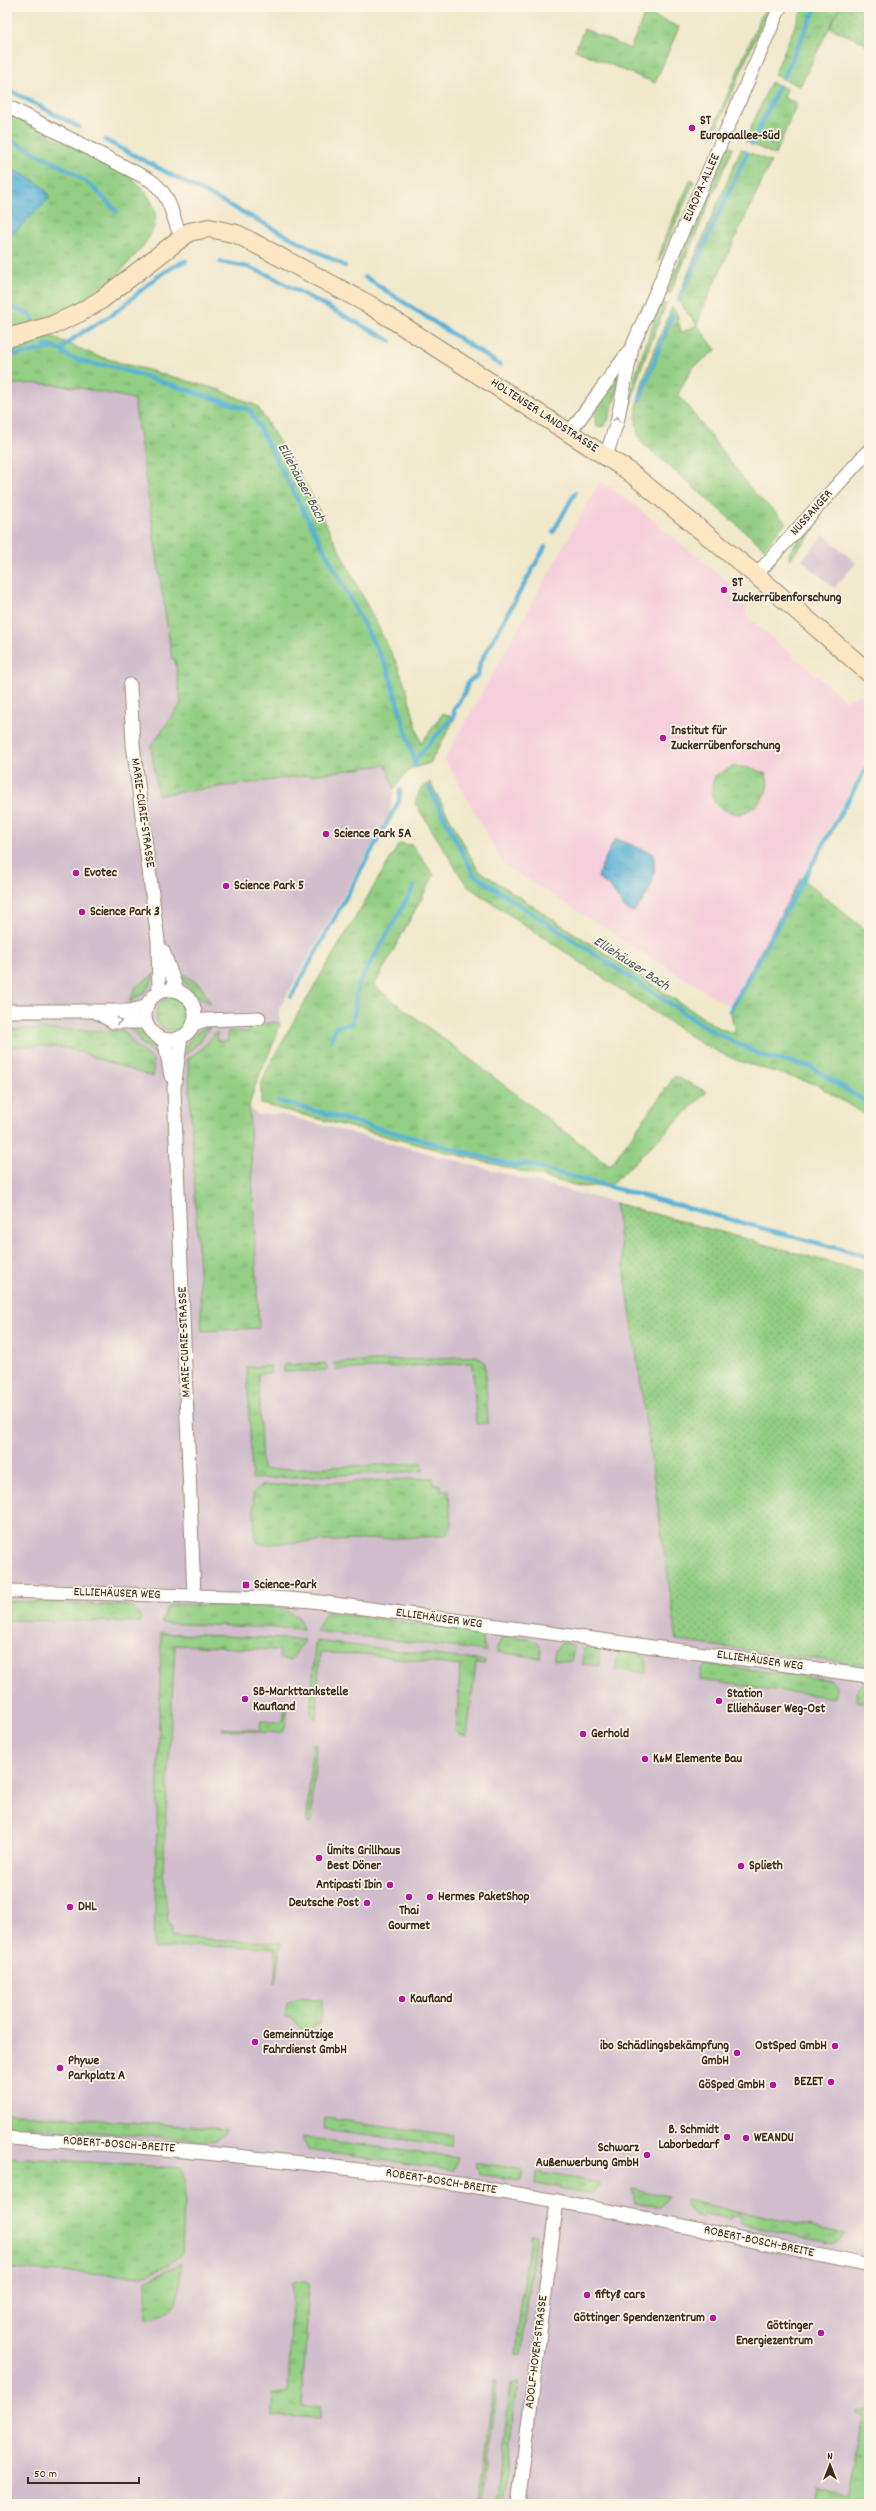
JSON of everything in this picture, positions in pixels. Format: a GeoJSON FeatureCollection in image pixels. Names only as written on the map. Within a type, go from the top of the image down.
{"type":"FeatureCollection","features":[{"type":"Feature","properties":{"kind":"street","name":"EUROPA-ALLEE"},"geometry":{"type":"LineString","coordinates":[[606,456],[617,422],[632,347],[780,7]]}},
{"type":"Feature","properties":{"kind":"street"},"geometry":{"type":"LineString","coordinates":[[7,106],[155,184],[166,195],[181,236],[101,300],[81,312],[51,326],[7,338]]}},
{"type":"Feature","properties":{"kind":"street","name":"HOLTENSER LANDSTRASSE"},"geometry":{"type":"LineString","coordinates":[[181,236],[195,230],[217,229],[237,234],[272,251],[370,305],[570,432],[627,470],[756,575],[869,673]]}},
{"type":"Feature","properties":{"kind":"street","name":"EUROPA-ALLEE"},"geometry":{"type":"LineString","coordinates":[[570,432],[632,347]]}},
{"type":"Feature","properties":{"kind":"street","name":"NUSSANGER"},"geometry":{"type":"LineString","coordinates":[[756,575],[869,450]]}},
{"type":"Feature","properties":{"kind":"street","name":"MARIE-CURIE-STRASSE"},"geometry":{"type":"LineString","coordinates":[[130,685],[133,744],[158,941],[159,992]]}},
{"type":"Feature","properties":{"kind":"street","name":"MARIE-CURIE-STRASSE"},"geometry":{"type":"LineString","coordinates":[[158,941],[166,957],[177,990]]}},
{"type":"Feature","properties":{"kind":"street"},"geometry":{"type":"LineString","coordinates":[[193,1024],[195,1009],[188,997],[177,990],[159,992],[153,995],[145,1007],[145,1022],[152,1033],[162,1039],[181,1037],[193,1024],[205,1020],[259,1018]]}},
{"type":"Feature","properties":{"kind":"street"},"geometry":{"type":"LineString","coordinates":[[7,1011],[130,1011],[145,1007]]}},
{"type":"Feature","properties":{"kind":"street"},"geometry":{"type":"LineString","coordinates":[[195,1009],[225,1012],[245,1018]]}},
{"type":"Feature","properties":{"kind":"street"},"geometry":{"type":"LineString","coordinates":[[95,1011],[113,1022],[145,1022]]}},
{"type":"Feature","properties":{"kind":"street","name":"MARIE-CURIE-STRASSE"},"geometry":{"type":"LineString","coordinates":[[174,1088],[181,1037]]}},
{"type":"Feature","properties":{"kind":"street","name":"MARIE-CURIE-STRASSE"},"geometry":{"type":"LineString","coordinates":[[162,1039],[166,1048],[174,1088],[194,1596]]}},
{"type":"Feature","properties":{"kind":"street","name":"ELLIEHÄUSER WEG"},"geometry":{"type":"LineString","coordinates":[[7,1591],[275,1598],[312,1601],[869,1676]]}},
{"type":"Feature","properties":{"kind":"street","name":"ROBERT-BOSCH-BREITE"},"geometry":{"type":"LineString","coordinates":[[7,2138],[197,2151],[397,2175],[557,2201],[869,2266]]}},
{"type":"Feature","properties":{"kind":"street","name":"ADOLF-HOYER-STRASSE"},"geometry":{"type":"LineString","coordinates":[[518,2504],[557,2201]]}},
{"type":"Feature","properties":{"kind":"shaded area"},"geometry":{"type":"Polygon","coordinates":[[[31,382],[67,385],[134,399],[368,708],[394,789],[390,813],[279,1009],[280,1024],[276,1037],[253,1087],[249,1107],[258,1115],[280,1114],[615,1203],[677,1640],[869,1666],[869,2504],[7,2504],[7,385],[31,382]]]}},
{"type":"Feature","properties":{"kind":"shaded area","name":"Institut für Zuckerrübenforschung"},"geometry":{"type":"Polygon","coordinates":[[[600,481],[628,500],[750,600],[745,613],[749,618],[846,701],[860,694],[869,702],[869,755],[730,1007],[503,864],[445,759],[600,481]]]}},
{"type":"Feature","properties":{"kind":"shaded area"},"geometry":{"type":"Polygon","coordinates":[[[824,535],[856,563],[834,588],[802,560],[824,535]]]}},
{"type":"Feature","properties":{"kind":"green space"},"geometry":{"type":"Polygon","coordinates":[[[765,7],[769,7],[715,132],[712,131],[765,7]]]}},
{"type":"Feature","properties":{"kind":"green space"},"geometry":{"type":"Polygon","coordinates":[[[803,7],[840,7],[800,86],[774,75],[803,7]]]}},
{"type":"Feature","properties":{"kind":"green space"},"geometry":{"type":"Polygon","coordinates":[[[840,7],[869,7],[869,50],[863,42],[830,28],[840,7]]]}},
{"type":"Feature","properties":{"kind":"green space"},"geometry":{"type":"Polygon","coordinates":[[[645,13],[679,27],[655,83],[575,50],[584,29],[630,49],[645,13]]]}},
{"type":"Feature","properties":{"kind":"green space"},"geometry":{"type":"Polygon","coordinates":[[[771,82],[787,89],[784,98],[797,103],[775,155],[745,141],[771,82]]]}},
{"type":"Feature","properties":{"kind":"green space"},"geometry":{"type":"Polygon","coordinates":[[[7,113],[131,178],[149,197],[155,213],[155,221],[153,229],[144,245],[109,282],[94,293],[79,303],[62,311],[27,324],[7,329],[7,113]]]}},
{"type":"Feature","properties":{"kind":"green space"},"geometry":{"type":"Polygon","coordinates":[[[729,146],[733,148],[670,294],[666,293],[729,146]]]}},
{"type":"Feature","properties":{"kind":"green space"},"geometry":{"type":"Polygon","coordinates":[[[741,149],[771,162],[708,296],[697,325],[677,299],[741,149]]]}},
{"type":"Feature","properties":{"kind":"green space"},"geometry":{"type":"Polygon","coordinates":[[[691,179],[694,181],[658,263],[665,237],[691,179]]]}},
{"type":"Feature","properties":{"kind":"green space"},"geometry":{"type":"Polygon","coordinates":[[[661,302],[666,304],[639,374],[627,416],[624,416],[636,373],[661,302]]]}},
{"type":"Feature","properties":{"kind":"green space"},"geometry":{"type":"Polygon","coordinates":[[[672,307],[677,314],[681,333],[697,325],[716,350],[692,368],[678,394],[754,493],[786,522],[764,548],[641,442],[637,428],[636,412],[639,394],[652,356],[672,307]]]}},
{"type":"Feature","properties":{"kind":"green space"},"geometry":{"type":"Polygon","coordinates":[[[51,336],[97,356],[220,390],[257,406],[307,487],[397,664],[406,688],[421,744],[443,713],[455,718],[430,763],[410,769],[394,789],[386,765],[158,795],[151,746],[181,704],[175,659],[172,659],[134,399],[87,389],[55,385],[7,385],[7,347],[51,336]]]}},
{"type":"Feature","properties":{"kind":"green space"},"geometry":{"type":"Polygon","coordinates":[[[624,368],[608,421],[604,426],[597,427],[595,419],[599,403],[608,388],[624,368]]]}},
{"type":"Feature","properties":{"kind":"green space"},"geometry":{"type":"Polygon","coordinates":[[[808,526],[816,528],[790,559],[789,553],[808,526]]]}},
{"type":"Feature","properties":{"kind":"green space"},"geometry":{"type":"Polygon","coordinates":[[[732,767],[745,767],[762,772],[766,774],[768,781],[765,793],[758,804],[740,814],[724,810],[719,807],[712,798],[712,784],[715,776],[732,767]]]}},
{"type":"Feature","properties":{"kind":"green space"},"geometry":{"type":"Polygon","coordinates":[[[430,782],[478,870],[717,1027],[735,1034],[730,1007],[801,878],[869,933],[869,1117],[815,1084],[738,1061],[702,1044],[467,886],[415,803],[420,790],[430,782]]]}},
{"type":"Feature","properties":{"kind":"green space"},"geometry":{"type":"Polygon","coordinates":[[[399,844],[412,845],[434,875],[374,986],[610,1166],[675,1076],[707,1092],[611,1185],[582,1187],[261,1104],[261,1085],[267,1070],[296,1017],[399,844]]]}},
{"type":"Feature","properties":{"kind":"green space"},"geometry":{"type":"Polygon","coordinates":[[[177,970],[200,985],[211,1004],[191,990],[177,970]]]}},
{"type":"Feature","properties":{"kind":"green space"},"geometry":{"type":"Polygon","coordinates":[[[154,974],[151,983],[145,991],[129,1002],[136,987],[154,974]]]}},
{"type":"Feature","properties":{"kind":"green space"},"geometry":{"type":"Polygon","coordinates":[[[169,998],[175,998],[185,1005],[188,1014],[187,1020],[181,1027],[175,1030],[169,1030],[159,1023],[156,1017],[156,1011],[163,1001],[169,998]]]}},
{"type":"Feature","properties":{"kind":"green space"},"geometry":{"type":"Polygon","coordinates":[[[276,1022],[280,1024],[277,1035],[255,1085],[249,1107],[259,1328],[202,1331],[188,1059],[204,1047],[215,1033],[217,1033],[217,1041],[228,1041],[228,1031],[249,1032],[249,1025],[276,1022]]]}},
{"type":"Feature","properties":{"kind":"green space"},"geometry":{"type":"Polygon","coordinates":[[[128,1026],[148,1037],[155,1046],[159,1056],[142,1044],[128,1026]]]}},
{"type":"Feature","properties":{"kind":"green space"},"geometry":{"type":"Polygon","coordinates":[[[210,1027],[199,1043],[184,1055],[187,1045],[192,1037],[205,1028],[210,1027]]]}},
{"type":"Feature","properties":{"kind":"green space"},"geometry":{"type":"Polygon","coordinates":[[[7,1029],[124,1031],[135,1046],[153,1060],[153,1077],[67,1048],[41,1046],[7,1047],[7,1029]]]}},
{"type":"Feature","properties":{"kind":"green space"},"geometry":{"type":"Polygon","coordinates":[[[615,1203],[869,1273],[869,1666],[677,1641],[615,1203]]]}},
{"type":"Feature","properties":{"kind":"green space"},"geometry":{"type":"Polygon","coordinates":[[[477,1356],[485,1363],[488,1423],[476,1424],[473,1363],[335,1370],[334,1363],[477,1356]]]}},
{"type":"Feature","properties":{"kind":"green space"},"geometry":{"type":"Polygon","coordinates":[[[326,1363],[327,1370],[284,1372],[284,1365],[326,1363]]]}},
{"type":"Feature","properties":{"kind":"green space"},"geometry":{"type":"Polygon","coordinates":[[[270,1366],[271,1373],[258,1374],[262,1470],[422,1463],[423,1471],[252,1479],[247,1367],[270,1366]]]}},
{"type":"Feature","properties":{"kind":"green space"},"geometry":{"type":"Polygon","coordinates":[[[433,1478],[434,1485],[440,1484],[440,1490],[449,1490],[451,1528],[448,1533],[443,1536],[263,1544],[257,1542],[255,1537],[253,1493],[260,1486],[433,1478]]]}},
{"type":"Feature","properties":{"kind":"green space"},"geometry":{"type":"Polygon","coordinates":[[[7,1601],[131,1606],[139,1614],[141,1622],[7,1620],[7,1601]]]}},
{"type":"Feature","properties":{"kind":"green space"},"geometry":{"type":"Polygon","coordinates":[[[172,1604],[279,1607],[298,1617],[303,1629],[161,1623],[166,1610],[172,1604]]]}},
{"type":"Feature","properties":{"kind":"green space"},"geometry":{"type":"Polygon","coordinates":[[[326,1612],[479,1632],[486,1651],[316,1631],[326,1612]]]}},
{"type":"Feature","properties":{"kind":"green space"},"geometry":{"type":"Polygon","coordinates":[[[161,1633],[304,1640],[291,1660],[279,1659],[279,1650],[175,1645],[163,1870],[168,1923],[172,1926],[172,1937],[281,1943],[275,1983],[276,1948],[200,1946],[154,1949],[161,1633]]]}},
{"type":"Feature","properties":{"kind":"green space"},"geometry":{"type":"Polygon","coordinates":[[[510,1636],[528,1638],[537,1642],[541,1651],[541,1658],[495,1652],[502,1638],[510,1636]]]}},
{"type":"Feature","properties":{"kind":"green space"},"geometry":{"type":"Polygon","coordinates":[[[315,1641],[485,1661],[485,1664],[476,1663],[467,1736],[456,1733],[460,1666],[364,1654],[320,1653],[316,1719],[311,1715],[315,1641]]]}},
{"type":"Feature","properties":{"kind":"green space"},"geometry":{"type":"Polygon","coordinates":[[[561,1643],[572,1644],[574,1649],[571,1662],[554,1660],[555,1651],[561,1643]]]}},
{"type":"Feature","properties":{"kind":"green space"},"geometry":{"type":"Polygon","coordinates":[[[587,1647],[596,1648],[599,1652],[600,1666],[582,1664],[584,1649],[587,1647]]]}},
{"type":"Feature","properties":{"kind":"green space"},"geometry":{"type":"Polygon","coordinates":[[[624,1652],[642,1654],[645,1657],[646,1673],[615,1669],[618,1655],[624,1652]]]}},
{"type":"Feature","properties":{"kind":"green space"},"geometry":{"type":"Polygon","coordinates":[[[708,1664],[831,1680],[836,1687],[835,1698],[700,1680],[701,1670],[708,1664]]]}},
{"type":"Feature","properties":{"kind":"green space"},"geometry":{"type":"Polygon","coordinates":[[[864,1684],[869,1685],[869,1703],[857,1701],[857,1690],[864,1684]]]}},
{"type":"Feature","properties":{"kind":"green space"},"geometry":{"type":"Polygon","coordinates":[[[285,1704],[287,1705],[285,1729],[280,1733],[222,1730],[222,1728],[260,1730],[261,1721],[283,1722],[285,1704]]]}},
{"type":"Feature","properties":{"kind":"green space"},"geometry":{"type":"Polygon","coordinates":[[[312,1744],[316,1744],[311,1823],[307,1823],[312,1744]]]}},
{"type":"Feature","properties":{"kind":"green space"},"geometry":{"type":"Polygon","coordinates":[[[299,1998],[322,2000],[320,2023],[313,2027],[312,2040],[292,2018],[285,2017],[288,2002],[299,1998]]]}},
{"type":"Feature","properties":{"kind":"green space"},"geometry":{"type":"Polygon","coordinates":[[[7,2113],[226,2129],[224,2134],[215,2141],[7,2126],[7,2113]]]}},
{"type":"Feature","properties":{"kind":"green space"},"geometry":{"type":"Polygon","coordinates":[[[325,2118],[452,2135],[451,2146],[324,2129],[325,2118]]]}},
{"type":"Feature","properties":{"kind":"green space"},"geometry":{"type":"Polygon","coordinates":[[[302,2137],[458,2158],[454,2170],[308,2150],[302,2137]]]}},
{"type":"Feature","properties":{"kind":"green space"},"geometry":{"type":"Polygon","coordinates":[[[7,2157],[181,2168],[185,2181],[182,2254],[163,2268],[143,2276],[7,2269],[7,2157]]]}},
{"type":"Feature","properties":{"kind":"green space"},"geometry":{"type":"Polygon","coordinates":[[[474,2162],[523,2170],[521,2181],[480,2174],[474,2162]]]}},
{"type":"Feature","properties":{"kind":"green space"},"geometry":{"type":"Polygon","coordinates":[[[537,2172],[600,2183],[599,2187],[596,2187],[594,2194],[536,2184],[537,2172]]]}},
{"type":"Feature","properties":{"kind":"green space"},"geometry":{"type":"Polygon","coordinates":[[[632,2189],[668,2196],[660,2207],[636,2203],[632,2189]]]}},
{"type":"Feature","properties":{"kind":"green space"},"geometry":{"type":"Polygon","coordinates":[[[685,2200],[845,2234],[839,2242],[834,2244],[741,2224],[742,2216],[731,2214],[730,2218],[704,2213],[704,2217],[694,2215],[686,2206],[685,2200]]]}},
{"type":"Feature","properties":{"kind":"green space"},"geometry":{"type":"Polygon","coordinates":[[[530,2235],[536,2236],[521,2355],[515,2354],[530,2235]]]}},
{"type":"Feature","properties":{"kind":"green space"},"geometry":{"type":"Polygon","coordinates":[[[181,2263],[179,2293],[173,2308],[167,2313],[158,2317],[146,2319],[146,2281],[181,2263]]]}},
{"type":"Feature","properties":{"kind":"green space"},"geometry":{"type":"Polygon","coordinates":[[[295,2281],[309,2283],[302,2406],[320,2407],[319,2418],[272,2416],[273,2394],[288,2394],[293,2283],[295,2281]]]}},
{"type":"Feature","properties":{"kind":"green space"},"geometry":{"type":"Polygon","coordinates":[[[494,2381],[497,2381],[482,2504],[479,2504],[494,2381]]]}},
{"type":"Feature","properties":{"kind":"green space"},"geometry":{"type":"Polygon","coordinates":[[[511,2383],[518,2383],[502,2504],[496,2504],[511,2383]]]}},
{"type":"Feature","properties":{"kind":"green space"},"geometry":{"type":"Polygon","coordinates":[[[859,2411],[869,2412],[869,2504],[816,2504],[818,2489],[847,2495],[864,2416],[857,2414],[859,2411]]]}},
{"type":"Feature","properties":{"kind":"water"},"geometry":{"type":"Polygon","coordinates":[[[7,167],[38,183],[47,193],[49,199],[14,233],[7,236],[7,167]]]}},
{"type":"Feature","properties":{"kind":"water"},"geometry":{"type":"Polygon","coordinates":[[[617,839],[652,853],[654,860],[655,868],[648,893],[633,912],[625,909],[611,888],[598,878],[600,869],[614,841],[617,839]]]}},
{"type":"Feature","properties":{"kind":"waterway"},"geometry":{"type":"LineString","coordinates":[[783,78],[816,7]]}},
{"type":"Feature","properties":{"kind":"waterway"},"geometry":{"type":"LineString","coordinates":[[752,144],[779,86]]}},
{"type":"Feature","properties":{"kind":"waterway"},"geometry":{"type":"LineString","coordinates":[[7,89],[79,127]]}},
{"type":"Feature","properties":{"kind":"waterway"},"geometry":{"type":"LineString","coordinates":[[7,138],[70,171],[93,187],[117,212]]}},
{"type":"Feature","properties":{"kind":"waterway"},"geometry":{"type":"LineString","coordinates":[[105,140],[345,266]]}},
{"type":"Feature","properties":{"kind":"waterway"},"geometry":{"type":"LineString","coordinates":[[679,300],[747,153]]}},
{"type":"Feature","properties":{"kind":"waterway"},"geometry":{"type":"LineString","coordinates":[[61,350],[80,334],[114,313],[157,277],[176,265],[186,261]]}},
{"type":"Feature","properties":{"kind":"waterway"},"geometry":{"type":"LineString","coordinates":[[220,262],[248,267],[268,275],[391,341]]}},
{"type":"Feature","properties":{"kind":"waterway"},"geometry":{"type":"LineString","coordinates":[[365,277],[500,365]]}},
{"type":"Feature","properties":{"kind":"waterway","name":"Elliehäuser Bach"},"geometry":{"type":"LineString","coordinates":[[7,305],[30,314],[33,320]]}},
{"type":"Feature","properties":{"kind":"waterway"},"geometry":{"type":"LineString","coordinates":[[640,399],[672,315]]}},
{"type":"Feature","properties":{"kind":"waterway","name":"Elliehäuser Bach"},"geometry":{"type":"LineString","coordinates":[[45,345],[61,350],[69,357],[96,365],[108,365],[250,410],[388,670],[416,766]]}},
{"type":"Feature","properties":{"kind":"waterway"},"geometry":{"type":"LineString","coordinates":[[7,356],[53,348]]}},
{"type":"Feature","properties":{"kind":"waterway"},"geometry":{"type":"LineString","coordinates":[[553,532],[575,493]]}},
{"type":"Feature","properties":{"kind":"waterway"},"geometry":{"type":"LineString","coordinates":[[414,761],[454,716],[454,709],[465,692],[468,682],[478,675],[480,663],[545,547]]}},
{"type":"Feature","properties":{"kind":"waterway"},"geometry":{"type":"LineString","coordinates":[[730,1011],[869,763]]}},
{"type":"Feature","properties":{"kind":"waterway","name":"Elliehäuser Bach"},"geometry":{"type":"LineString","coordinates":[[429,787],[474,875],[712,1031],[763,1056],[811,1067],[869,1104]]}},
{"type":"Feature","properties":{"kind":"waterway"},"geometry":{"type":"LineString","coordinates":[[291,997],[399,801],[400,790]]}},
{"type":"Feature","properties":{"kind":"waterway"},"geometry":{"type":"LineString","coordinates":[[331,1041],[336,1027],[353,1023],[358,985],[414,887]]}},
{"type":"Feature","properties":{"kind":"waterway"},"geometry":{"type":"LineString","coordinates":[[279,1101],[515,1166],[525,1164],[869,1257]]}},
{"type":"Feature","properties":{"kind":"place","name":"ST Europaallee-Süd"},"geometry":{"type":"Point","coordinates":[692,128]}},
{"type":"Feature","properties":{"kind":"place","name":"ST Zuckerrübenforschung"},"geometry":{"type":"Point","coordinates":[724,590]}},
{"type":"Feature","properties":{"kind":"place","name":"Institut für Zuckerrübenforschung"},"geometry":{"type":"Point","coordinates":[663,738]}},
{"type":"Feature","properties":{"kind":"place","name":"Science Park 5A"},"geometry":{"type":"Point","coordinates":[326,834]}},
{"type":"Feature","properties":{"kind":"place","name":"Evotec"},"geometry":{"type":"Point","coordinates":[76,873]}},
{"type":"Feature","properties":{"kind":"place","name":"Science Park 5"},"geometry":{"type":"Point","coordinates":[226,886]}},
{"type":"Feature","properties":{"kind":"place","name":"Science Park 3"},"geometry":{"type":"Point","coordinates":[82,912]}},
{"type":"Feature","properties":{"kind":"place","name":"Science-Park"},"geometry":{"type":"Point","coordinates":[246,1585]}},
{"type":"Feature","properties":{"kind":"place","name":"SB-Markttankstelle Kaufland"},"geometry":{"type":"Point","coordinates":[245,1699]}},
{"type":"Feature","properties":{"kind":"place","name":"Station Elliehäuser Weg-Ost"},"geometry":{"type":"Point","coordinates":[719,1701]}},
{"type":"Feature","properties":{"kind":"place","name":"Gerhold"},"geometry":{"type":"Point","coordinates":[583,1734]}},
{"type":"Feature","properties":{"kind":"place","name":"K&M Elemente Bau"},"geometry":{"type":"Point","coordinates":[645,1759]}},
{"type":"Feature","properties":{"kind":"place","name":"Ümits Grillhaus Best Döner"},"geometry":{"type":"Point","coordinates":[319,1858]}},
{"type":"Feature","properties":{"kind":"place","name":"Splieth"},"geometry":{"type":"Point","coordinates":[741,1866]}},
{"type":"Feature","properties":{"kind":"place","name":"Antipasti Ibin"},"geometry":{"type":"Point","coordinates":[390,1885]}},
{"type":"Feature","properties":{"kind":"place","name":"Thai Gourmet"},"geometry":{"type":"Point","coordinates":[409,1897]}},
{"type":"Feature","properties":{"kind":"place","name":"Hermes PaketShop"},"geometry":{"type":"Point","coordinates":[430,1897]}},
{"type":"Feature","properties":{"kind":"place","name":"Deutsche Post"},"geometry":{"type":"Point","coordinates":[367,1903]}},
{"type":"Feature","properties":{"kind":"place","name":"DHL"},"geometry":{"type":"Point","coordinates":[70,1907]}},
{"type":"Feature","properties":{"kind":"place","name":"Kaufland"},"geometry":{"type":"Point","coordinates":[402,1999]}},
{"type":"Feature","properties":{"kind":"place","name":"Gemeinnützige Fahrdienst GmbH"},"geometry":{"type":"Point","coordinates":[255,2042]}},
{"type":"Feature","properties":{"kind":"place","name":"OstSped GmbH"},"geometry":{"type":"Point","coordinates":[835,2046]}},
{"type":"Feature","properties":{"kind":"place","name":"ibo Schädlingsbekämpfung GmbH"},"geometry":{"type":"Point","coordinates":[737,2053]}},
{"type":"Feature","properties":{"kind":"place","name":"Phywe Parkplatz A"},"geometry":{"type":"Point","coordinates":[60,2068]}},
{"type":"Feature","properties":{"kind":"place","name":"BEZET"},"geometry":{"type":"Point","coordinates":[831,2082]}},
{"type":"Feature","properties":{"kind":"place","name":"GöSped GmbH"},"geometry":{"type":"Point","coordinates":[773,2085]}},
{"type":"Feature","properties":{"kind":"place","name":"B. Schmidt Laborbedarf"},"geometry":{"type":"Point","coordinates":[727,2137]}},
{"type":"Feature","properties":{"kind":"place","name":"WEANDU"},"geometry":{"type":"Point","coordinates":[746,2138]}},
{"type":"Feature","properties":{"kind":"place","name":"Schwarz Außenwerbung GmbH"},"geometry":{"type":"Point","coordinates":[647,2155]}},
{"type":"Feature","properties":{"kind":"place","name":"fifty8 cars"},"geometry":{"type":"Point","coordinates":[587,2295]}},
{"type":"Feature","properties":{"kind":"place","name":"Göttinger Spendenzentrum"},"geometry":{"type":"Point","coordinates":[713,2318]}},
{"type":"Feature","properties":{"kind":"place","name":"Göttinger Energiezentrum"},"geometry":{"type":"Point","coordinates":[821,2333]}}]}
